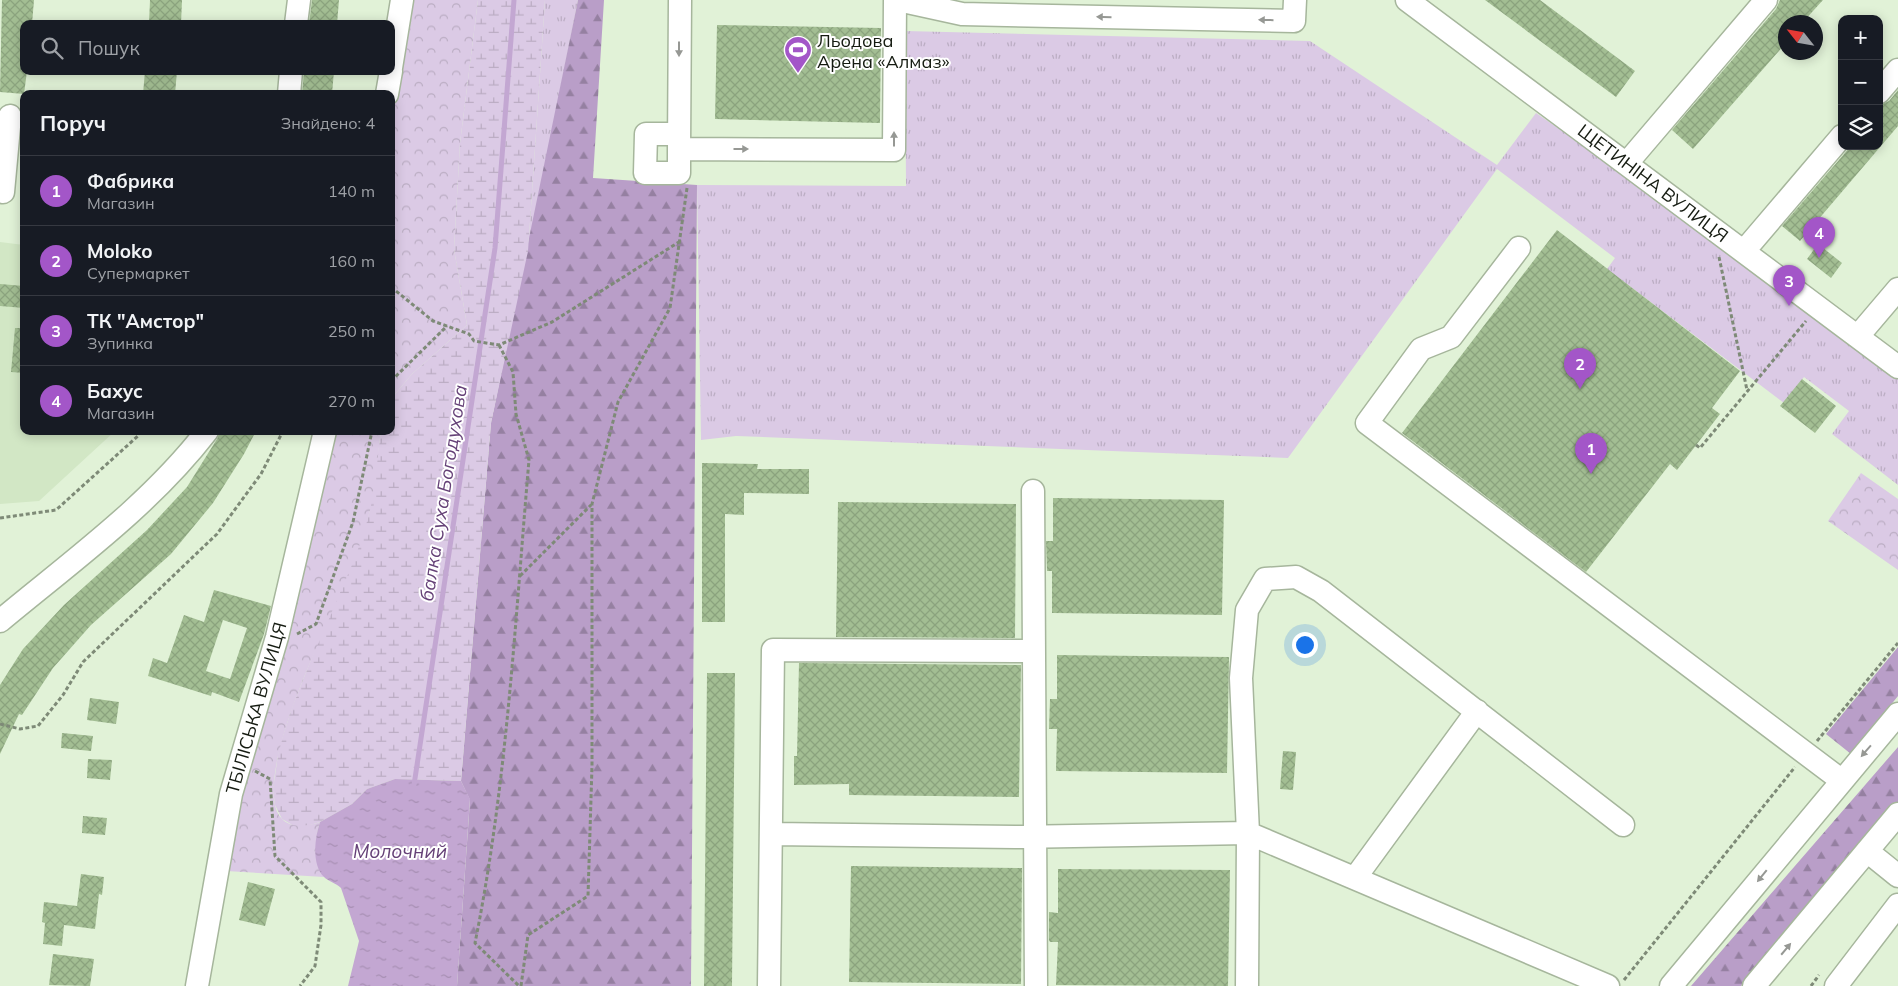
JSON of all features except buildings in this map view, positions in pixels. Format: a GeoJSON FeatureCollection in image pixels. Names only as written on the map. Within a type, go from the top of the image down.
{"type":"FeatureCollection","features":[{"type":"Feature","properties":{"kind":"street"},"geometry":{"type":"LineString","coordinates":[[296,20],[299,0]]}},
{"type":"Feature","properties":{"kind":"street"},"geometry":{"type":"LineString","coordinates":[[395,44],[402,0]]}},
{"type":"Feature","properties":{"kind":"street"},"geometry":{"type":"LineString","coordinates":[[680,0],[679,141],[894,150],[897,0],[1005,8],[1294,21],[1295,0]]}},
{"type":"Feature","properties":{"kind":"street"},"geometry":{"type":"LineString","coordinates":[[1005,8],[1058,0]]}},
{"type":"Feature","properties":{"kind":"street","name":"ЩЕТИНІНА ВУЛИЦЯ"},"geometry":{"type":"LineString","coordinates":[[1407,0],[1898,367]]}},
{"type":"Feature","properties":{"kind":"street"},"geometry":{"type":"LineString","coordinates":[[1626,163],[1766,0]]}},
{"type":"Feature","properties":{"kind":"street"},"geometry":{"type":"LineString","coordinates":[[1883,87],[1898,70]]}},
{"type":"Feature","properties":{"kind":"street"},"geometry":{"type":"LineString","coordinates":[[289,90],[291,75]]}},
{"type":"Feature","properties":{"kind":"street"},"geometry":{"type":"LineString","coordinates":[[388,90],[390,75]]}},
{"type":"Feature","properties":{"kind":"street"},"geometry":{"type":"LineString","coordinates":[[9,193],[11,116]]}},
{"type":"Feature","properties":{"kind":"street"},"geometry":{"type":"LineString","coordinates":[[1744,251],[1838,141]]}},
{"type":"Feature","properties":{"kind":"street"},"geometry":{"type":"LineString","coordinates":[[1519,248],[1450,337],[1421,349],[1367,423],[1841,780]]}},
{"type":"Feature","properties":{"kind":"street"},"geometry":{"type":"LineString","coordinates":[[1858,336],[1898,289]]}},
{"type":"Feature","properties":{"kind":"street"},"geometry":{"type":"LineString","coordinates":[[0,620],[139,506],[183,462],[204,435]]}},
{"type":"Feature","properties":{"kind":"street","name":"ТБІЛІСЬКА ВУЛИЦЯ"},"geometry":{"type":"LineString","coordinates":[[197,986],[231,794],[276,643],[324,435]]}},
{"type":"Feature","properties":{"kind":"street"},"geometry":{"type":"LineString","coordinates":[[1033,492],[1036,986]]}},
{"type":"Feature","properties":{"kind":"street"},"geometry":{"type":"LineString","coordinates":[[1247,986],[1248,833],[1241,678],[1247,610],[1265,579],[1296,577],[1321,592],[1623,825]]}},
{"type":"Feature","properties":{"kind":"street"},"geometry":{"type":"LineString","coordinates":[[769,986],[773,650],[1034,651]]}},
{"type":"Feature","properties":{"kind":"street"},"geometry":{"type":"LineString","coordinates":[[1355,878],[1477,711]]}},
{"type":"Feature","properties":{"kind":"street"},"geometry":{"type":"LineString","coordinates":[[1671,986],[1898,714]]}},
{"type":"Feature","properties":{"kind":"street"},"geometry":{"type":"LineString","coordinates":[[1754,986],[1898,814]]}},
{"type":"Feature","properties":{"kind":"street"},"geometry":{"type":"LineString","coordinates":[[772,834],[1035,837],[1248,833],[1608,986]]}},
{"type":"Feature","properties":{"kind":"street"},"geometry":{"type":"LineString","coordinates":[[1867,851],[1898,876]]}},
{"type":"Feature","properties":{"kind":"street"},"geometry":{"type":"LineString","coordinates":[[1836,986],[1898,905]]}},
{"type":"Feature","properties":{"kind":"path"},"geometry":{"type":"LineString","coordinates":[[520,986],[528,934],[588,896],[592,766],[592,504],[618,402],[670,308],[687,184]]}},
{"type":"Feature","properties":{"kind":"path"},"geometry":{"type":"LineString","coordinates":[[395,290],[433,321],[469,334],[474,341],[499,346],[552,322],[679,242]]}},
{"type":"Feature","properties":{"kind":"path"},"geometry":{"type":"LineString","coordinates":[[1719,256],[1746,390]]}},
{"type":"Feature","properties":{"kind":"path"},"geometry":{"type":"LineString","coordinates":[[1696,445],[1700,448],[1746,390],[1818,306]]}},
{"type":"Feature","properties":{"kind":"path"},"geometry":{"type":"LineString","coordinates":[[395,377],[446,326]]}},
{"type":"Feature","properties":{"kind":"path"},"geometry":{"type":"LineString","coordinates":[[499,346],[513,372],[516,414],[529,460],[503,773],[489,874],[475,943],[520,986]]}},
{"type":"Feature","properties":{"kind":"path"},"geometry":{"type":"LineString","coordinates":[[0,518],[56,510],[139,435]]}},
{"type":"Feature","properties":{"kind":"path"},"geometry":{"type":"LineString","coordinates":[[0,724],[20,729],[38,726],[63,695],[83,662],[217,534],[261,474],[281,435]]}},
{"type":"Feature","properties":{"kind":"path"},"geometry":{"type":"LineString","coordinates":[[276,643],[316,624],[353,522],[371,435]]}},
{"type":"Feature","properties":{"kind":"path"},"geometry":{"type":"LineString","coordinates":[[519,577],[592,504]]}},
{"type":"Feature","properties":{"kind":"path"},"geometry":{"type":"LineString","coordinates":[[1619,986],[1898,643]]}},
{"type":"Feature","properties":{"kind":"path"},"geometry":{"type":"LineString","coordinates":[[240,763],[270,779],[275,856],[321,902],[321,925],[315,966],[300,986]]}},
{"type":"Feature","properties":{"kind":"shaded area"},"geometry":{"type":"Polygon","coordinates":[[[0,242],[20,244],[20,435],[111,435],[39,501],[0,504],[0,242]]]}},
{"type":"Feature","properties":{"kind":"green space"},"geometry":{"type":"Polygon","coordinates":[[[409,0],[478,0],[460,143],[454,249],[467,325],[412,374],[395,394],[395,90],[409,0]]]}},
{"type":"Feature","properties":{"kind":"green space"},"geometry":{"type":"Polygon","coordinates":[[[478,0],[545,0],[528,251],[491,423],[461,781],[395,779],[367,789],[352,804],[320,822],[307,826],[294,826],[282,819],[275,805],[273,789],[279,748],[293,705],[369,514],[380,435],[395,435],[395,394],[412,374],[467,325],[454,249],[460,143],[478,0]]]}},
{"type":"Feature","properties":{"kind":"green space"},"geometry":{"type":"Polygon","coordinates":[[[545,0],[578,0],[528,251],[545,0]]]}},
{"type":"Feature","properties":{"kind":"green space"},"geometry":{"type":"Polygon","coordinates":[[[578,0],[604,0],[593,178],[697,185],[691,986],[457,986],[470,800],[461,781],[491,423],[578,0]]]}},
{"type":"Feature","properties":{"kind":"green space"},"geometry":{"type":"Polygon","coordinates":[[[905,31],[1310,41],[1497,165],[1536,113],[1818,306],[1898,371],[1898,485],[1832,434],[1849,411],[1804,377],[1784,403],[1607,269],[1615,258],[1497,169],[1288,458],[736,436],[701,440],[697,185],[906,186],[905,31]]]}},
{"type":"Feature","properties":{"kind":"green space"},"geometry":{"type":"Polygon","coordinates":[[[331,435],[380,435],[373,494],[365,528],[292,709],[280,747],[274,782],[276,809],[290,824],[320,822],[317,850],[319,864],[324,877],[226,871],[243,783],[331,435]]]}},
{"type":"Feature","properties":{"kind":"green space"},"geometry":{"type":"Polygon","coordinates":[[[1861,473],[1898,499],[1898,570],[1828,521],[1861,473]]]}},
{"type":"Feature","properties":{"kind":"green space"},"geometry":{"type":"Polygon","coordinates":[[[1898,647],[1898,696],[1851,754],[1826,734],[1898,647]]]}},
{"type":"Feature","properties":{"kind":"green space"},"geometry":{"type":"Polygon","coordinates":[[[1898,747],[1898,804],[1741,986],[1691,986],[1898,747]]]}},
{"type":"Feature","properties":{"kind":"water","name":"Молочний"},"geometry":{"type":"Polygon","coordinates":[[[395,779],[461,781],[470,799],[457,986],[348,986],[359,941],[341,888],[324,877],[317,865],[315,850],[318,828],[320,822],[352,804],[367,789],[395,779]]]}},
{"type":"Feature","properties":{"kind":"waterway","name":"балка Суха Богодухова"},"geometry":{"type":"LineString","coordinates":[[414,785],[495,248],[514,0]]}},
{"type":"Feature","properties":{"kind":"place","name":"Льодова Арена «Алмаз»"},"geometry":{"type":"Point","coordinates":[798,74]}},
{"type":"Feature","properties":{"kind":"place","name":"Бахус"},"geometry":{"type":"Point","coordinates":[1819,258]}},
{"type":"Feature","properties":{"kind":"place","name":"ТК \"Амстор\""},"geometry":{"type":"Point","coordinates":[1789,306]}},
{"type":"Feature","properties":{"kind":"place","name":"Moloko"},"geometry":{"type":"Point","coordinates":[1580,389]}},
{"type":"Feature","properties":{"kind":"place","name":"Фабрика"},"geometry":{"type":"Point","coordinates":[1591,474]}}]}
